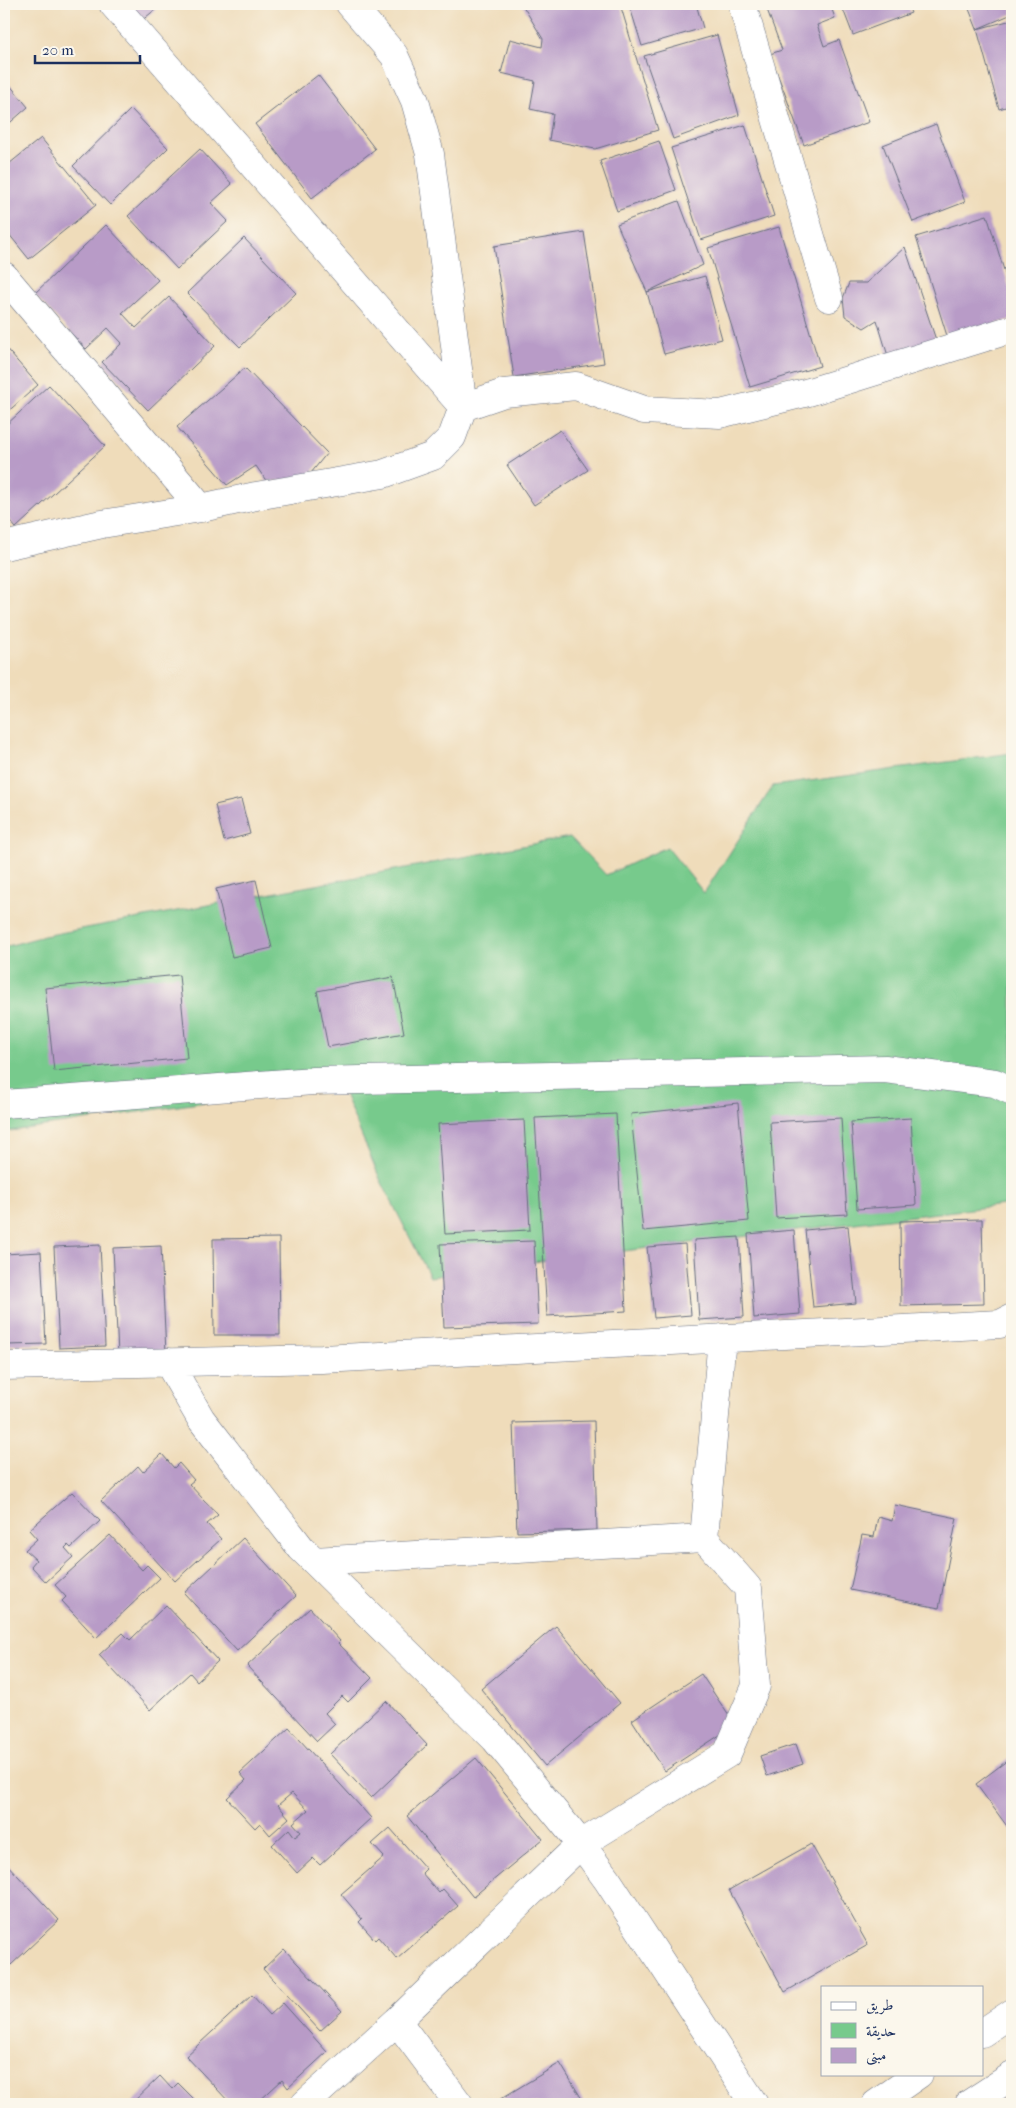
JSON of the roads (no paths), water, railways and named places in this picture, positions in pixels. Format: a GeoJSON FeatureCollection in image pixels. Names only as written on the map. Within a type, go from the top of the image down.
{"type":"FeatureCollection","features":[{"type":"Feature","properties":{"kind":"street"},"geometry":{"type":"LineString","coordinates":[[113,4],[463,407]]}},
{"type":"Feature","properties":{"kind":"street"},"geometry":{"type":"LineString","coordinates":[[4,546],[102,524],[201,508],[256,496],[384,474],[433,456],[452,436],[463,407],[430,154],[415,101],[394,55],[350,4]]}},
{"type":"Feature","properties":{"kind":"street"},"geometry":{"type":"LineString","coordinates":[[742,4],[828,298]]}},
{"type":"Feature","properties":{"kind":"street"},"geometry":{"type":"LineString","coordinates":[[4,276],[201,508]]}},
{"type":"Feature","properties":{"kind":"street"},"geometry":{"type":"LineString","coordinates":[[463,407],[504,393],[576,386],[644,410],[720,414],[809,392],[1012,329]]}},
{"type":"Feature","properties":{"kind":"street"},"geometry":{"type":"LineString","coordinates":[[4,1104],[313,1081],[885,1069],[995,1083],[1012,1091]]}},
{"type":"Feature","properties":{"kind":"street"},"geometry":{"type":"LineString","coordinates":[[4,1366],[322,1359],[1000,1324],[1012,1318]]}},
{"type":"Feature","properties":{"kind":"street"},"geometry":{"type":"LineString","coordinates":[[304,2104],[397,2021],[581,1844],[727,1754],[756,1686],[748,1588],[704,1538],[722,1338]]}},
{"type":"Feature","properties":{"kind":"street"},"geometry":{"type":"LineString","coordinates":[[168,1362],[201,1419],[301,1548],[495,1739],[581,1844],[608,1881],[754,2104]]}},
{"type":"Feature","properties":{"kind":"street"},"geometry":{"type":"LineString","coordinates":[[314,1561],[704,1538]]}},
{"type":"Feature","properties":{"kind":"street"},"geometry":{"type":"LineString","coordinates":[[984,2031],[1012,2013]]}},
{"type":"Feature","properties":{"kind":"street"},"geometry":{"type":"LineString","coordinates":[[397,2021],[459,2104]]}},
{"type":"Feature","properties":{"kind":"street"},"geometry":{"type":"LineString","coordinates":[[876,2104],[915,2076]]}},
{"type":"Feature","properties":{"kind":"street"},"geometry":{"type":"LineString","coordinates":[[968,2104],[1012,2076]]}}]}
